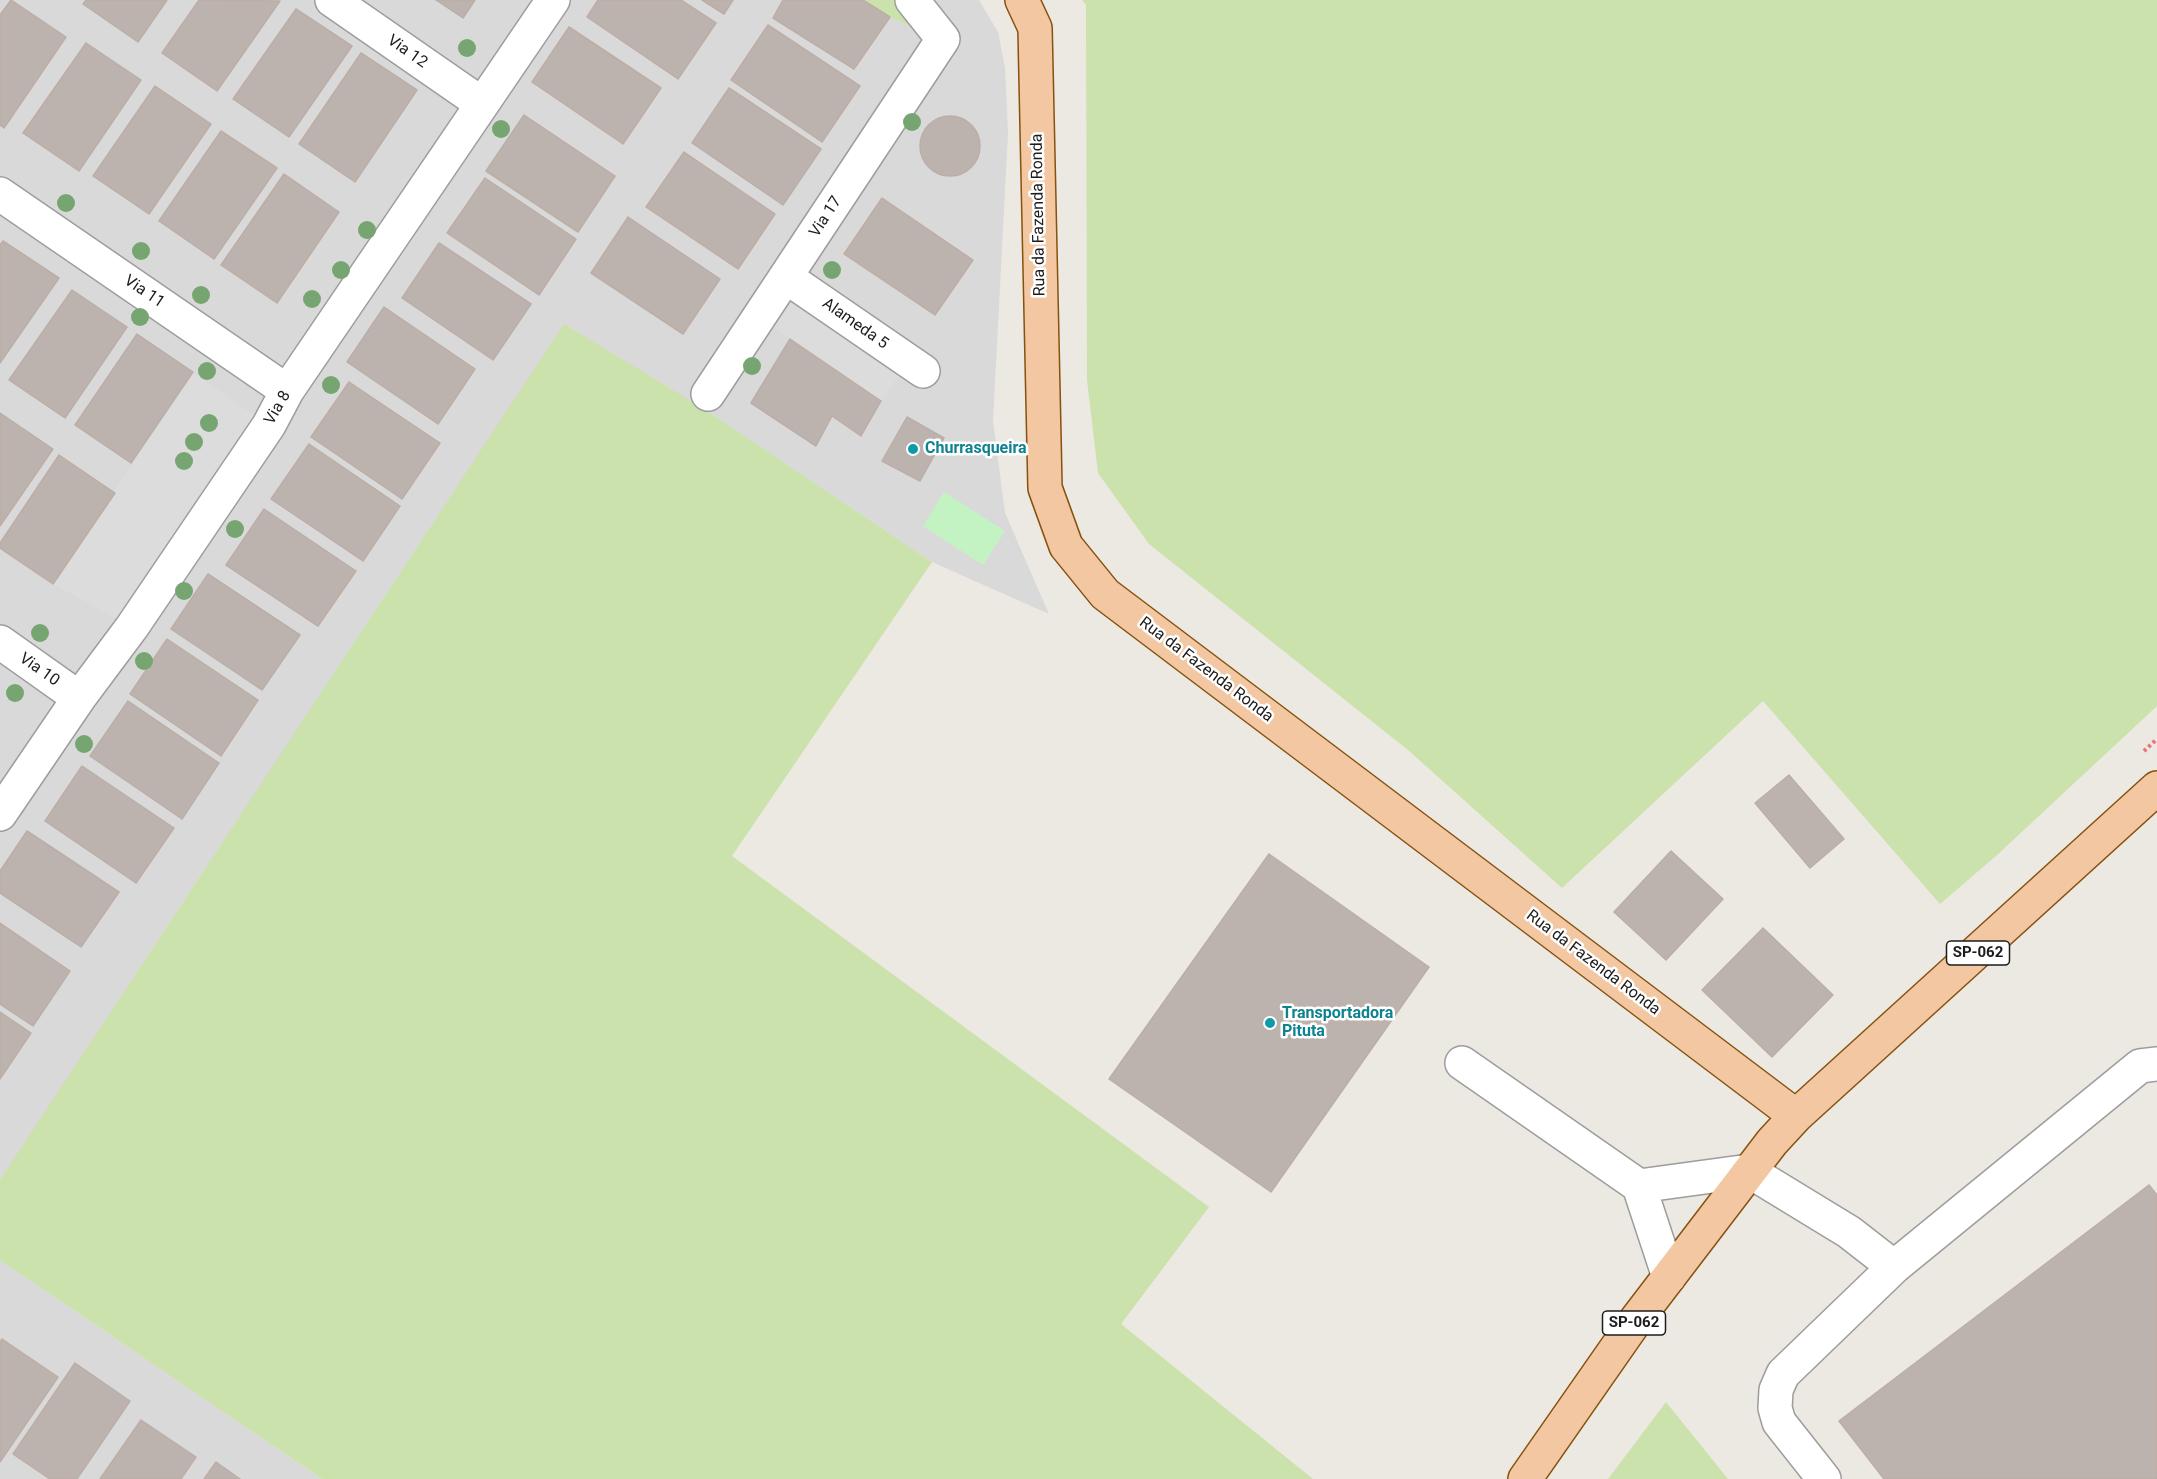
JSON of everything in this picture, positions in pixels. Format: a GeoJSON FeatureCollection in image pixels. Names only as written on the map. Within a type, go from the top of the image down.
{"type":"FeatureCollection","features":[{"type":"Feature","properties":{"kind":"main road","name":"Rua da Fazenda Ronda"},"geometry":{"type":"LineString","coordinates":[[1022,0],[1035,28],[1046,488],[1066,546],[1105,594],[1796,1116]]}},
{"type":"Feature","properties":{"kind":"main road","name":"SP-062"},"geometry":{"type":"LineString","coordinates":[[1525,1479],[1669,1277],[1749,1171],[1796,1116],[2157,788]]}},
{"type":"Feature","properties":{"kind":"street","name":"Via 12"},"geometry":{"type":"LineString","coordinates":[[332,0],[482,104]]}},
{"type":"Feature","properties":{"kind":"street","name":"Via 8"},"geometry":{"type":"LineString","coordinates":[[0,814],[79,698],[145,608],[269,425],[287,391],[553,0]]}},
{"type":"Feature","properties":{"kind":"street","name":"Via 17"},"geometry":{"type":"LineString","coordinates":[[708,394],[943,39],[912,0]]}},
{"type":"Feature","properties":{"kind":"street","name":"Via 11"},"geometry":{"type":"LineString","coordinates":[[0,194],[287,391]]}},
{"type":"Feature","properties":{"kind":"street","name":"Alameda 5"},"geometry":{"type":"LineString","coordinates":[[786,277],[923,371]]}},
{"type":"Feature","properties":{"kind":"street","name":"Via 10"},"geometry":{"type":"LineString","coordinates":[[0,642],[79,698]]}},
{"type":"Feature","properties":{"kind":"street"},"geometry":{"type":"LineString","coordinates":[[1462,1063],[1639,1186],[1669,1277]]}},
{"type":"Feature","properties":{"kind":"street"},"geometry":{"type":"LineString","coordinates":[[1824,1479],[1779,1422],[1775,1408],[1776,1390],[1783,1374],[1894,1267],[2140,1066],[2157,1064]]}},
{"type":"Feature","properties":{"kind":"street"},"geometry":{"type":"LineString","coordinates":[[1639,1186],[1749,1171],[1849,1232],[1894,1267]]}},
{"type":"Feature","properties":{"kind":"shaded area"},"geometry":{"type":"Polygon","coordinates":[[[0,0],[979,0],[998,32],[1005,68],[1008,133],[993,421],[1005,513],[1049,614],[932,562],[701,407],[0,1180],[0,0]]]}},
{"type":"Feature","properties":{"kind":"shaded area"},"geometry":{"type":"Polygon","coordinates":[[[798,285],[909,362],[881,401],[773,327],[798,285]]]}},
{"type":"Feature","properties":{"kind":"shaded area"},"geometry":{"type":"Polygon","coordinates":[[[193,372],[265,423],[128,625],[53,584],[193,372]]]}},
{"type":"Feature","properties":{"kind":"shaded area"},"geometry":{"type":"Polygon","coordinates":[[[0,1260],[322,1479],[0,1479],[0,1260]]]}},
{"type":"Feature","properties":{"kind":"green space"},"geometry":{"type":"Polygon","coordinates":[[[863,0],[909,0],[942,40],[890,17],[863,0]]]}},
{"type":"Feature","properties":{"kind":"green space"},"geometry":{"type":"Polygon","coordinates":[[[1082,0],[2157,0],[2157,706],[1996,856],[1940,904],[1763,701],[1562,888],[1408,750],[1149,544],[1098,473],[1087,380],[1086,5],[1082,0]]]}},
{"type":"Feature","properties":{"kind":"green space"},"geometry":{"type":"Polygon","coordinates":[[[564,324],[701,407],[932,562],[732,856],[1209,1207],[1121,1324],[1313,1479],[322,1479],[0,1260],[0,1180],[564,324]]]}},
{"type":"Feature","properties":{"kind":"green space"},"geometry":{"type":"Polygon","coordinates":[[[944,492],[1005,531],[983,565],[923,526],[944,492]]]}},
{"type":"Feature","properties":{"kind":"green space"},"geometry":{"type":"Polygon","coordinates":[[[1666,1402],[1728,1479],[1608,1479],[1666,1402]]]}},
{"type":"Feature","properties":{"kind":"building"},"geometry":{"type":"Polygon","coordinates":[[[11,0],[66,37],[4,128],[0,125],[0,15],[11,0]]]}},
{"type":"Feature","properties":{"kind":"building"},"geometry":{"type":"Polygon","coordinates":[[[86,0],[167,0],[138,42],[83,4],[86,0]]]}},
{"type":"Feature","properties":{"kind":"building"},"geometry":{"type":"Polygon","coordinates":[[[199,0],[280,1],[217,91],[162,53],[199,0]]]}},
{"type":"Feature","properties":{"kind":"building"},"geometry":{"type":"Polygon","coordinates":[[[436,0],[475,0],[463,18],[436,0]]]}},
{"type":"Feature","properties":{"kind":"building"},"geometry":{"type":"Polygon","coordinates":[[[598,0],[681,0],[716,23],[678,79],[587,17],[598,0]]]}},
{"type":"Feature","properties":{"kind":"building"},"geometry":{"type":"Polygon","coordinates":[[[702,0],[733,0],[724,14],[702,0]]]}},
{"type":"Feature","properties":{"kind":"building"},"geometry":{"type":"Polygon","coordinates":[[[783,0],[863,0],[890,17],[854,69],[773,18],[783,0]]]}},
{"type":"Feature","properties":{"kind":"building"},"geometry":{"type":"Polygon","coordinates":[[[296,9],[352,46],[289,137],[233,99],[296,9]]]}},
{"type":"Feature","properties":{"kind":"building"},"geometry":{"type":"Polygon","coordinates":[[[768,25],[860,86],[822,142],[731,80],[768,25]]]}},
{"type":"Feature","properties":{"kind":"building"},"geometry":{"type":"Polygon","coordinates":[[[569,27],[661,88],[623,144],[532,82],[569,27]]]}},
{"type":"Feature","properties":{"kind":"building"},"geometry":{"type":"Polygon","coordinates":[[[86,43],[141,80],[79,171],[23,133],[86,43]]]}},
{"type":"Feature","properties":{"kind":"building"},"geometry":{"type":"Polygon","coordinates":[[[361,53],[417,90],[355,182],[299,144],[361,53]]]}},
{"type":"Feature","properties":{"kind":"building"},"geometry":{"type":"Polygon","coordinates":[[[155,86],[211,124],[149,214],[93,176],[155,86]]]}},
{"type":"Feature","properties":{"kind":"building"},"geometry":{"type":"Polygon","coordinates":[[[729,88],[821,149],[783,205],[692,143],[729,88]]]}},
{"type":"Feature","properties":{"kind":"building"},"geometry":{"type":"Polygon","coordinates":[[[524,115],[615,176],[578,232],[486,171],[524,115]]]}},
{"type":"Feature","properties":{"kind":"building"},"geometry":{"type":"Polygon","coordinates":[[[950,116],[967,121],[975,129],[980,146],[975,163],[967,171],[950,176],[933,171],[925,163],[920,146],[925,129],[933,121],[950,116]]]}},
{"type":"Feature","properties":{"kind":"building"},"geometry":{"type":"Polygon","coordinates":[[[221,131],[277,168],[214,259],[159,221],[221,131]]]}},
{"type":"Feature","properties":{"kind":"building"},"geometry":{"type":"Polygon","coordinates":[[[684,152],[775,214],[738,269],[646,207],[684,152]]]}},
{"type":"Feature","properties":{"kind":"building"},"geometry":{"type":"Polygon","coordinates":[[[284,174],[339,212],[277,303],[221,265],[284,174]]]}},
{"type":"Feature","properties":{"kind":"building"},"geometry":{"type":"Polygon","coordinates":[[[485,178],[576,239],[539,295],[447,233],[485,178]]]}},
{"type":"Feature","properties":{"kind":"building"},"geometry":{"type":"Polygon","coordinates":[[[882,198],[973,260],[935,315],[844,254],[882,198]]]}},
{"type":"Feature","properties":{"kind":"building"},"geometry":{"type":"Polygon","coordinates":[[[628,217],[720,279],[683,334],[591,273],[628,217]]]}},
{"type":"Feature","properties":{"kind":"building"},"geometry":{"type":"Polygon","coordinates":[[[3,241],[59,278],[0,363],[0,245],[3,241]]]}},
{"type":"Feature","properties":{"kind":"building"},"geometry":{"type":"Polygon","coordinates":[[[439,243],[531,304],[493,360],[402,298],[439,243]]]}},
{"type":"Feature","properties":{"kind":"building"},"geometry":{"type":"Polygon","coordinates":[[[72,290],[127,327],[65,418],[9,380],[72,290]]]}},
{"type":"Feature","properties":{"kind":"building"},"geometry":{"type":"Polygon","coordinates":[[[384,307],[475,369],[438,424],[347,362],[384,307]]]}},
{"type":"Feature","properties":{"kind":"building"},"geometry":{"type":"Polygon","coordinates":[[[137,334],[193,372],[131,463],[75,425],[137,334]]]}},
{"type":"Feature","properties":{"kind":"building"},"geometry":{"type":"Polygon","coordinates":[[[790,339],[881,401],[861,436],[832,416],[816,446],[751,403],[790,339]]]}},
{"type":"Feature","properties":{"kind":"building"},"geometry":{"type":"Polygon","coordinates":[[[349,382],[440,443],[402,499],[311,437],[349,382]]]}},
{"type":"Feature","properties":{"kind":"building"},"geometry":{"type":"Polygon","coordinates":[[[0,413],[53,449],[0,526],[0,413]]]}},
{"type":"Feature","properties":{"kind":"building","name":"Churrasqueira"},"geometry":{"type":"Polygon","coordinates":[[[907,417],[944,438],[920,481],[882,461],[907,417]]]}},
{"type":"Feature","properties":{"kind":"building"},"geometry":{"type":"Polygon","coordinates":[[[309,444],[400,506],[363,561],[271,499],[309,444]]]}},
{"type":"Feature","properties":{"kind":"building"},"geometry":{"type":"Polygon","coordinates":[[[59,455],[115,493],[53,584],[0,548],[0,543],[59,455]]]}},
{"type":"Feature","properties":{"kind":"building"},"geometry":{"type":"Polygon","coordinates":[[[264,509],[356,571],[318,626],[226,565],[264,509]]]}},
{"type":"Feature","properties":{"kind":"building"},"geometry":{"type":"Polygon","coordinates":[[[208,574],[300,635],[262,690],[171,629],[208,574]]]}},
{"type":"Feature","properties":{"kind":"building"},"geometry":{"type":"Polygon","coordinates":[[[167,639],[258,700],[221,756],[130,694],[167,639]]]}},
{"type":"Feature","properties":{"kind":"building"},"geometry":{"type":"Polygon","coordinates":[[[128,701],[219,763],[182,819],[90,756],[128,701]]]}},
{"type":"Feature","properties":{"kind":"building"},"geometry":{"type":"Polygon","coordinates":[[[82,766],[174,828],[136,883],[45,821],[82,766]]]}},
{"type":"Feature","properties":{"kind":"building"},"geometry":{"type":"Polygon","coordinates":[[[1789,775],[1844,839],[1810,868],[1755,803],[1789,775]]]}},
{"type":"Feature","properties":{"kind":"building"},"geometry":{"type":"Polygon","coordinates":[[[27,831],[119,892],[81,947],[0,893],[0,871],[27,831]]]}},
{"type":"Feature","properties":{"kind":"building"},"geometry":{"type":"Polygon","coordinates":[[[1671,851],[1723,899],[1666,960],[1614,912],[1671,851]]]}},
{"type":"Feature","properties":{"kind":"building","name":"Transportadora Pituta"},"geometry":{"type":"Polygon","coordinates":[[[1269,854],[1429,967],[1271,1192],[1109,1079],[1269,854]]]}},
{"type":"Feature","properties":{"kind":"building"},"geometry":{"type":"Polygon","coordinates":[[[0,923],[70,971],[33,1026],[0,1004],[0,923]]]}},
{"type":"Feature","properties":{"kind":"building"},"geometry":{"type":"Polygon","coordinates":[[[1763,928],[1833,995],[1772,1057],[1702,990],[1763,928]]]}},
{"type":"Feature","properties":{"kind":"building"},"geometry":{"type":"Polygon","coordinates":[[[0,1012],[31,1033],[0,1079],[0,1012]]]}},
{"type":"Feature","properties":{"kind":"building"},"geometry":{"type":"Polygon","coordinates":[[[2149,1185],[2157,1195],[2157,1479],[1884,1479],[1839,1421],[2149,1185]]]}},
{"type":"Feature","properties":{"kind":"building"},"geometry":{"type":"Polygon","coordinates":[[[2,1339],[58,1377],[0,1462],[0,1342],[2,1339]]]}},
{"type":"Feature","properties":{"kind":"building"},"geometry":{"type":"Polygon","coordinates":[[[75,1363],[130,1401],[77,1479],[50,1479],[13,1454],[75,1363]]]}},
{"type":"Feature","properties":{"kind":"building"},"geometry":{"type":"Polygon","coordinates":[[[141,1420],[196,1457],[181,1479],[100,1479],[141,1420]]]}},
{"type":"Feature","properties":{"kind":"building"},"geometry":{"type":"Polygon","coordinates":[[[216,1462],[240,1479],[204,1479],[216,1462]]]}},
{"type":"Feature","properties":{"kind":"place","name":"Churrasqueira"},"geometry":{"type":"Point","coordinates":[913,449]}},
{"type":"Feature","properties":{"kind":"place","name":"Transportadora Pituta"},"geometry":{"type":"Point","coordinates":[1270,1023]}}]}
